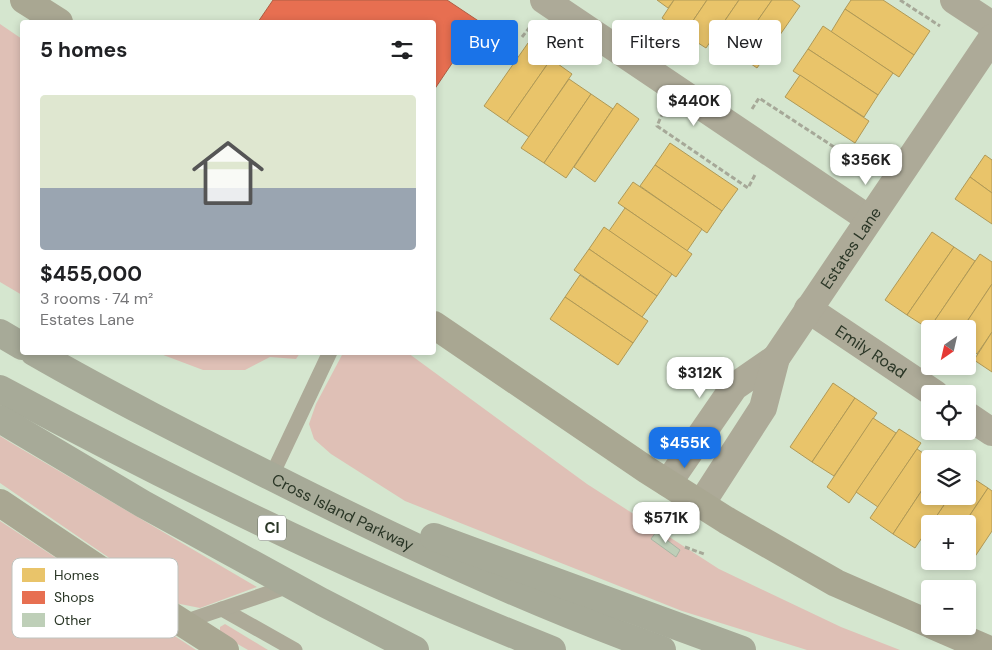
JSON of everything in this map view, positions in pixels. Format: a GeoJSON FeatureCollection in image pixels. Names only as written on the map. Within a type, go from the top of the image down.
{"type":"FeatureCollection","features":[{"type":"Feature","properties":{"kind":"highway"},"geometry":{"type":"LineString","coordinates":[[0,333],[20,345]]}},
{"type":"Feature","properties":{"kind":"highway","name":"Cross Island Parkway"},"geometry":{"type":"LineString","coordinates":[[39,355],[144,413],[356,519],[515,592],[662,650]]}},
{"type":"Feature","properties":{"kind":"highway","name":"CI"},"geometry":{"type":"LineString","coordinates":[[0,389],[120,452],[292,538],[379,578],[552,650]]}},
{"type":"Feature","properties":{"kind":"highway"},"geometry":{"type":"LineString","coordinates":[[0,419],[143,504],[415,650]]}},
{"type":"Feature","properties":{"kind":"highway"},"geometry":{"type":"LineString","coordinates":[[270,477],[742,650]]}},
{"type":"Feature","properties":{"kind":"street"},"geometry":{"type":"LineString","coordinates":[[24,0],[56,20]]}},
{"type":"Feature","properties":{"kind":"street"},"geometry":{"type":"LineString","coordinates":[[544,0],[869,219]]}},
{"type":"Feature","properties":{"kind":"street"},"geometry":{"type":"LineString","coordinates":[[954,0],[992,25]]}},
{"type":"Feature","properties":{"kind":"street","name":"Estates Lane"},"geometry":{"type":"LineString","coordinates":[[701,504],[763,408],[776,358],[992,38]]}},
{"type":"Feature","properties":{"kind":"street","name":"Emily Road"},"geometry":{"type":"LineString","coordinates":[[808,309],[922,385]]}},
{"type":"Feature","properties":{"kind":"street"},"geometry":{"type":"LineString","coordinates":[[436,326],[701,504],[836,583],[921,620]]}},
{"type":"Feature","properties":{"kind":"street","name":"Estates Lane"},"geometry":{"type":"LineString","coordinates":[[668,483],[734,387],[776,358]]}},
{"type":"Feature","properties":{"kind":"street"},"geometry":{"type":"LineString","coordinates":[[976,421],[992,432]]}},
{"type":"Feature","properties":{"kind":"street"},"geometry":{"type":"LineString","coordinates":[[0,503],[83,558]]}},
{"type":"Feature","properties":{"kind":"street"},"geometry":{"type":"LineString","coordinates":[[178,621],[225,650]]}},
{"type":"Feature","properties":{"kind":"street"},"geometry":{"type":"LineString","coordinates":[[955,635],[990,650]]}},
{"type":"Feature","properties":{"kind":"lane"},"geometry":{"type":"LineString","coordinates":[[270,477],[329,355]]}},
{"type":"Feature","properties":{"kind":"lane"},"geometry":{"type":"LineString","coordinates":[[181,623],[292,585]]}},
{"type":"Feature","properties":{"kind":"lane"},"geometry":{"type":"LineString","coordinates":[[222,609],[295,650]]}},
{"type":"Feature","properties":{"kind":"path"},"geometry":{"type":"LineString","coordinates":[[900,0],[941,27]]}},
{"type":"Feature","properties":{"kind":"path"},"geometry":{"type":"LineString","coordinates":[[685,547],[704,554]]}},
{"type":"Feature","properties":{"kind":"shaded area"},"geometry":{"type":"Polygon","coordinates":[[[0,24],[20,38],[20,294],[0,282],[0,24]]]}},
{"type":"Feature","properties":{"kind":"shaded area"},"geometry":{"type":"Polygon","coordinates":[[[163,355],[299,355],[296,359],[270,357],[245,370],[203,370],[163,355]]]}},
{"type":"Feature","properties":{"kind":"shaded area"},"geometry":{"type":"Polygon","coordinates":[[[342,355],[411,355],[587,484],[719,569],[841,627],[900,650],[807,650],[682,611],[405,501],[331,454],[314,439],[309,424],[316,404],[342,355]]]}},
{"type":"Feature","properties":{"kind":"shaded area"},"geometry":{"type":"Polygon","coordinates":[[[0,436],[257,587],[200,608],[178,604],[178,558],[109,558],[0,483],[0,436]]]}},
{"type":"Feature","properties":{"kind":"shaded area"},"geometry":{"type":"Polygon","coordinates":[[[0,521],[56,558],[12,558],[12,638],[178,638],[196,650],[0,650],[0,521]]]}},
{"type":"Feature","properties":{"kind":"shaded area"},"geometry":{"type":"Polygon","coordinates":[[[225,624],[268,650],[248,650],[220,634],[220,627],[225,624]]]}},
{"type":"Feature","properties":{"kind":"building: Homes"},"geometry":{"type":"Polygon","coordinates":[[[657,0],[674,0],[668,8],[657,0]]]}},
{"type":"Feature","properties":{"kind":"building: Homes"},"geometry":{"type":"Polygon","coordinates":[[[674,0],[707,0],[693,20],[665,20],[662,18],[674,0]]]}},
{"type":"Feature","properties":{"kind":"building: Homes"},"geometry":{"type":"Polygon","coordinates":[[[707,0],[739,0],[725,20],[709,20],[709,44],[706,48],[699,44],[699,20],[693,20],[707,0]]]}},
{"type":"Feature","properties":{"kind":"building: Homes"},"geometry":{"type":"Polygon","coordinates":[[[739,0],[772,0],[758,20],[725,20],[739,0]]]}},
{"type":"Feature","properties":{"kind":"building: Homes"},"geometry":{"type":"Polygon","coordinates":[[[772,0],[792,0],[800,6],[781,33],[781,20],[758,20],[772,0]]]}},
{"type":"Feature","properties":{"kind":"building: Homes"},"geometry":{"type":"Polygon","coordinates":[[[851,0],[883,0],[930,31],[914,55],[845,9],[851,0]]]}},
{"type":"Feature","properties":{"kind":"building: Homes"},"geometry":{"type":"Polygon","coordinates":[[[845,9],[914,55],[899,77],[831,32],[845,9]]]}},
{"type":"Feature","properties":{"kind":"building: Homes"},"geometry":{"type":"Polygon","coordinates":[[[823,26],[893,73],[878,95],[808,49],[823,26]]]}},
{"type":"Feature","properties":{"kind":"building: Homes"},"geometry":{"type":"Polygon","coordinates":[[[528,43],[528,65],[547,65],[507,122],[484,106],[513,65],[518,65],[518,57],[528,43]]]}},
{"type":"Feature","properties":{"kind":"building: Homes"},"geometry":{"type":"Polygon","coordinates":[[[808,49],[878,95],[864,117],[793,71],[808,49]]]}},
{"type":"Feature","properties":{"kind":"building: Homes"},"geometry":{"type":"Polygon","coordinates":[[[547,65],[559,65],[572,74],[529,137],[507,122],[547,65]]]}},
{"type":"Feature","properties":{"kind":"building: Homes"},"geometry":{"type":"Polygon","coordinates":[[[800,75],[869,121],[855,143],[785,97],[800,75]]]}},
{"type":"Feature","properties":{"kind":"building: Homes"},"geometry":{"type":"Polygon","coordinates":[[[569,79],[591,94],[544,163],[521,148],[569,79]]]}},
{"type":"Feature","properties":{"kind":"building: Homes"},"geometry":{"type":"Polygon","coordinates":[[[591,94],[613,109],[566,178],[544,163],[591,94]]]}},
{"type":"Feature","properties":{"kind":"building: Homes"},"geometry":{"type":"Polygon","coordinates":[[[617,103],[639,119],[595,182],[574,167],[617,103]]]}},
{"type":"Feature","properties":{"kind":"building: Homes"},"geometry":{"type":"Polygon","coordinates":[[[670,143],[738,189],[722,211],[655,165],[670,143]]]}},
{"type":"Feature","properties":{"kind":"building: Homes"},"geometry":{"type":"Polygon","coordinates":[[[985,155],[992,160],[992,193],[970,177],[985,155]]]}},
{"type":"Feature","properties":{"kind":"building: Homes"},"geometry":{"type":"Polygon","coordinates":[[[655,165],[722,211],[707,233],[640,186],[655,165]]]}},
{"type":"Feature","properties":{"kind":"building: Homes"},"geometry":{"type":"Polygon","coordinates":[[[970,177],[992,193],[992,224],[955,199],[970,177]]]}},
{"type":"Feature","properties":{"kind":"building: Homes"},"geometry":{"type":"Polygon","coordinates":[[[633,182],[702,229],[687,251],[618,203],[633,182]]]}},
{"type":"Feature","properties":{"kind":"building: Homes"},"geometry":{"type":"Polygon","coordinates":[[[625,208],[692,254],[676,277],[609,231],[625,208]]]}},
{"type":"Feature","properties":{"kind":"building: Homes"},"geometry":{"type":"Polygon","coordinates":[[[604,227],[672,274],[657,296],[589,249],[604,227]]]}},
{"type":"Feature","properties":{"kind":"building: Homes"},"geometry":{"type":"Polygon","coordinates":[[[932,232],[954,247],[907,315],[885,300],[932,232]]]}},
{"type":"Feature","properties":{"kind":"building: Homes"},"geometry":{"type":"Polygon","coordinates":[[[954,247],[975,261],[935,320],[921,320],[921,324],[907,315],[954,247]]]}},
{"type":"Feature","properties":{"kind":"building: Homes"},"geometry":{"type":"Polygon","coordinates":[[[589,249],[657,296],[642,317],[574,270],[589,249]]]}},
{"type":"Feature","properties":{"kind":"building: Homes"},"geometry":{"type":"Polygon","coordinates":[[[980,254],[992,262],[992,284],[968,320],[935,320],[980,254]]]}},
{"type":"Feature","properties":{"kind":"building: Homes"},"geometry":{"type":"Polygon","coordinates":[[[580,275],[648,321],[633,343],[565,297],[580,275]]]}},
{"type":"Feature","properties":{"kind":"building: Homes"},"geometry":{"type":"Polygon","coordinates":[[[992,284],[992,332],[977,354],[976,320],[968,320],[992,284]]]}},
{"type":"Feature","properties":{"kind":"building: Homes"},"geometry":{"type":"Polygon","coordinates":[[[565,297],[633,343],[618,365],[550,319],[565,297]]]}},
{"type":"Feature","properties":{"kind":"building: Homes"},"geometry":{"type":"Polygon","coordinates":[[[992,332],[992,372],[976,361],[976,357],[992,332]]]}},
{"type":"Feature","properties":{"kind":"building: Homes"},"geometry":{"type":"Polygon","coordinates":[[[833,383],[855,398],[812,462],[790,447],[833,383]]]}},
{"type":"Feature","properties":{"kind":"building: Homes"},"geometry":{"type":"Polygon","coordinates":[[[855,398],[877,413],[834,476],[812,462],[855,398]]]}},
{"type":"Feature","properties":{"kind":"building: Homes"},"geometry":{"type":"Polygon","coordinates":[[[873,418],[896,433],[849,503],[827,487],[873,418]]]}},
{"type":"Feature","properties":{"kind":"building: Homes"},"geometry":{"type":"Polygon","coordinates":[[[899,429],[921,443],[878,507],[856,492],[899,429]]]}},
{"type":"Feature","properties":{"kind":"building: Homes"},"geometry":{"type":"Polygon","coordinates":[[[917,449],[921,452],[921,492],[893,534],[870,518],[917,449]]]}},
{"type":"Feature","properties":{"kind":"building: Homes"},"geometry":{"type":"Polygon","coordinates":[[[976,480],[988,488],[970,515],[937,515],[944,505],[976,505],[976,480]]]}},
{"type":"Feature","properties":{"kind":"building: Homes"},"geometry":{"type":"Polygon","coordinates":[[[988,488],[992,491],[992,531],[976,555],[976,515],[970,515],[988,488]]]}},
{"type":"Feature","properties":{"kind":"building: Homes"},"geometry":{"type":"Polygon","coordinates":[[[921,492],[921,505],[944,505],[937,515],[921,515],[921,539],[915,548],[893,534],[921,492]]]}},
{"type":"Feature","properties":{"kind":"building: Shops"},"geometry":{"type":"Polygon","coordinates":[[[273,0],[447,0],[477,20],[451,20],[451,65],[436,87],[436,20],[259,20],[273,0]]]}},
{"type":"Feature","properties":{"kind":"building: Other"},"geometry":{"type":"Polygon","coordinates":[[[656,532],[680,550],[676,557],[651,539],[656,532]]]}}]}
